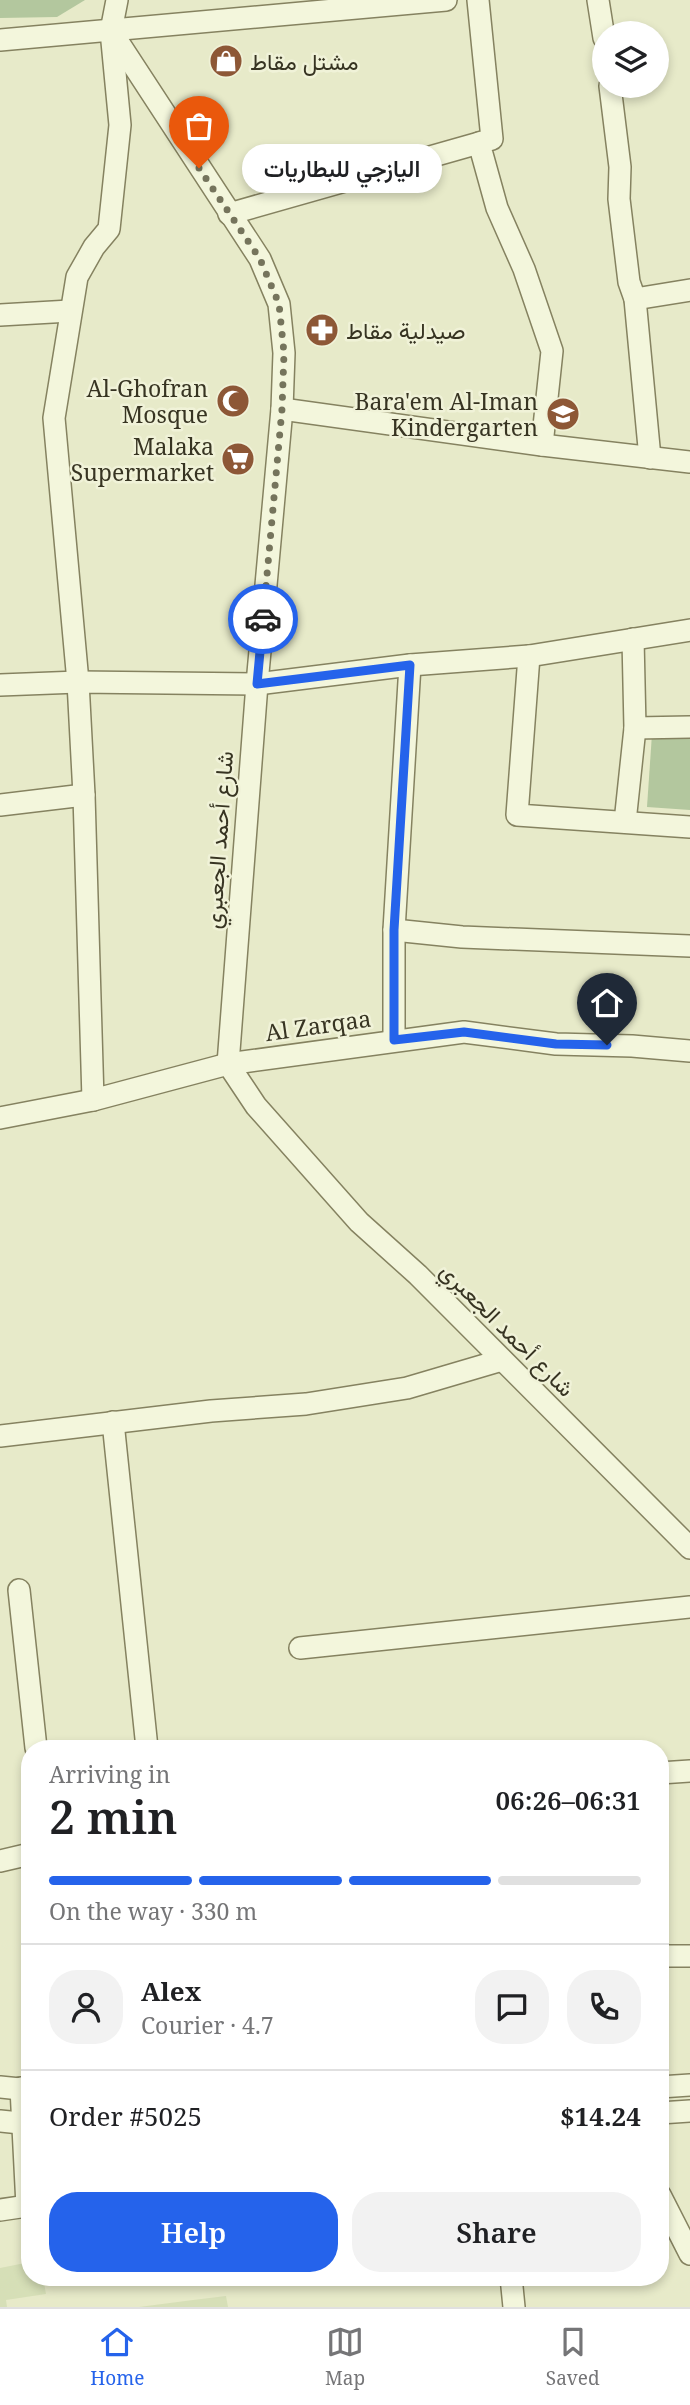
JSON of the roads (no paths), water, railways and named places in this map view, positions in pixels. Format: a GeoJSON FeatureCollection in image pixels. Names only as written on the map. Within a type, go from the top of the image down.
{"type":"FeatureCollection","features":[{"type":"Feature","properties":{"kind":"street"},"geometry":{"type":"LineString","coordinates":[[93,1100],[78,682],[54,418],[77,277],[94,247],[109,229],[120,125],[111,30],[117,0]]}},
{"type":"Feature","properties":{"kind":"street"},"geometry":{"type":"LineString","coordinates":[[0,40],[446,0]]}},
{"type":"Feature","properties":{"kind":"street"},"geometry":{"type":"LineString","coordinates":[[229,214],[492,139],[478,0]]}},
{"type":"Feature","properties":{"kind":"street"},"geometry":{"type":"LineString","coordinates":[[598,0],[601,21]]}},
{"type":"Feature","properties":{"kind":"street","name":"شارع أحمد الجعبري"},"geometry":{"type":"LineString","coordinates":[[111,30],[260,259],[279,304],[284,353],[282,409],[257,684],[228,1065],[256,1105],[359,1222],[418,1275],[690,1548]]}},
{"type":"Feature","properties":{"kind":"street"},"geometry":{"type":"LineString","coordinates":[[611,98],[620,167],[618,199],[629,282],[635,299],[650,458]]}},
{"type":"Feature","properties":{"kind":"street"},"geometry":{"type":"LineString","coordinates":[[479,143],[496,208],[524,269],[552,351],[542,445]]}},
{"type":"Feature","properties":{"kind":"street"},"geometry":{"type":"LineString","coordinates":[[635,299],[690,290]]}},
{"type":"Feature","properties":{"kind":"street"},"geometry":{"type":"LineString","coordinates":[[0,315],[70,311]]}},
{"type":"Feature","properties":{"kind":"street"},"geometry":{"type":"LineString","coordinates":[[282,409],[542,445],[690,462]]}},
{"type":"Feature","properties":{"kind":"street"},"geometry":{"type":"LineString","coordinates":[[0,685],[78,682],[257,684],[410,665],[529,656],[690,629]]}},
{"type":"Feature","properties":{"kind":"street"},"geometry":{"type":"LineString","coordinates":[[625,822],[635,728],[633,639]]}},
{"type":"Feature","properties":{"kind":"street"},"geometry":{"type":"LineString","coordinates":[[529,656],[517,816],[690,827]]}},
{"type":"Feature","properties":{"kind":"street"},"geometry":{"type":"LineString","coordinates":[[394,1040],[394,930],[410,665]]}},
{"type":"Feature","properties":{"kind":"street"},"geometry":{"type":"LineString","coordinates":[[635,728],[690,727]]}},
{"type":"Feature","properties":{"kind":"street"},"geometry":{"type":"LineString","coordinates":[[0,805],[84,795]]}},
{"type":"Feature","properties":{"kind":"street"},"geometry":{"type":"LineString","coordinates":[[394,930],[462,937],[690,946]]}},
{"type":"Feature","properties":{"kind":"street","name":"Al Zarqaa"},"geometry":{"type":"LineString","coordinates":[[0,1118],[93,1100],[228,1065],[464,1032],[556,1044],[690,1051]]}},
{"type":"Feature","properties":{"kind":"street"},"geometry":{"type":"LineString","coordinates":[[0,1436],[211,1411],[306,1404],[407,1388],[502,1360]]}},
{"type":"Feature","properties":{"kind":"street"},"geometry":{"type":"LineString","coordinates":[[113,1422],[146,1740]]}},
{"type":"Feature","properties":{"kind":"street"},"geometry":{"type":"LineString","coordinates":[[19,1590],[35,1740]]}},
{"type":"Feature","properties":{"kind":"street"},"geometry":{"type":"LineString","coordinates":[[300,1647],[690,1606]]}},
{"type":"Feature","properties":{"kind":"street"},"geometry":{"type":"LineString","coordinates":[[669,1773],[690,1772]]}},
{"type":"Feature","properties":{"kind":"street"},"geometry":{"type":"LineString","coordinates":[[0,1861],[21,1856]]}},
{"type":"Feature","properties":{"kind":"street"},"geometry":{"type":"LineString","coordinates":[[669,1956],[690,1956]]}},
{"type":"Feature","properties":{"kind":"street"},"geometry":{"type":"LineString","coordinates":[[669,2086],[690,2085]]}},
{"type":"Feature","properties":{"kind":"street"},"geometry":{"type":"LineString","coordinates":[[669,2112],[690,2111]]}},
{"type":"Feature","properties":{"kind":"street"},"geometry":{"type":"LineString","coordinates":[[0,2120],[21,2123]]}},
{"type":"Feature","properties":{"kind":"street"},"geometry":{"type":"LineString","coordinates":[[0,2210],[21,2207]]}},
{"type":"Feature","properties":{"kind":"street"},"geometry":{"type":"LineString","coordinates":[[669,2213],[690,2254]]}},
{"type":"Feature","properties":{"kind":"street"},"geometry":{"type":"LineString","coordinates":[[512,2286],[514,2307]]}},
{"type":"Feature","properties":{"kind":"place","name":"مشتل مقاط"},"geometry":{"type":"Point","coordinates":[226,61]}},
{"type":"Feature","properties":{"kind":"place","name":"اليازجي للبطاريات"},"geometry":{"type":"Point","coordinates":[199,168]}},
{"type":"Feature","properties":{"kind":"place","name":"صيدلية مقاط"},"geometry":{"type":"Point","coordinates":[322,330]}},
{"type":"Feature","properties":{"kind":"place","name":"Al-Ghofran Mosque"},"geometry":{"type":"Point","coordinates":[233,401]}},
{"type":"Feature","properties":{"kind":"place","name":"Bara'em Al-Iman Kindergarten"},"geometry":{"type":"Point","coordinates":[563,414]}},
{"type":"Feature","properties":{"kind":"place","name":"Malaka Supermarket"},"geometry":{"type":"Point","coordinates":[238,459]}}]}
